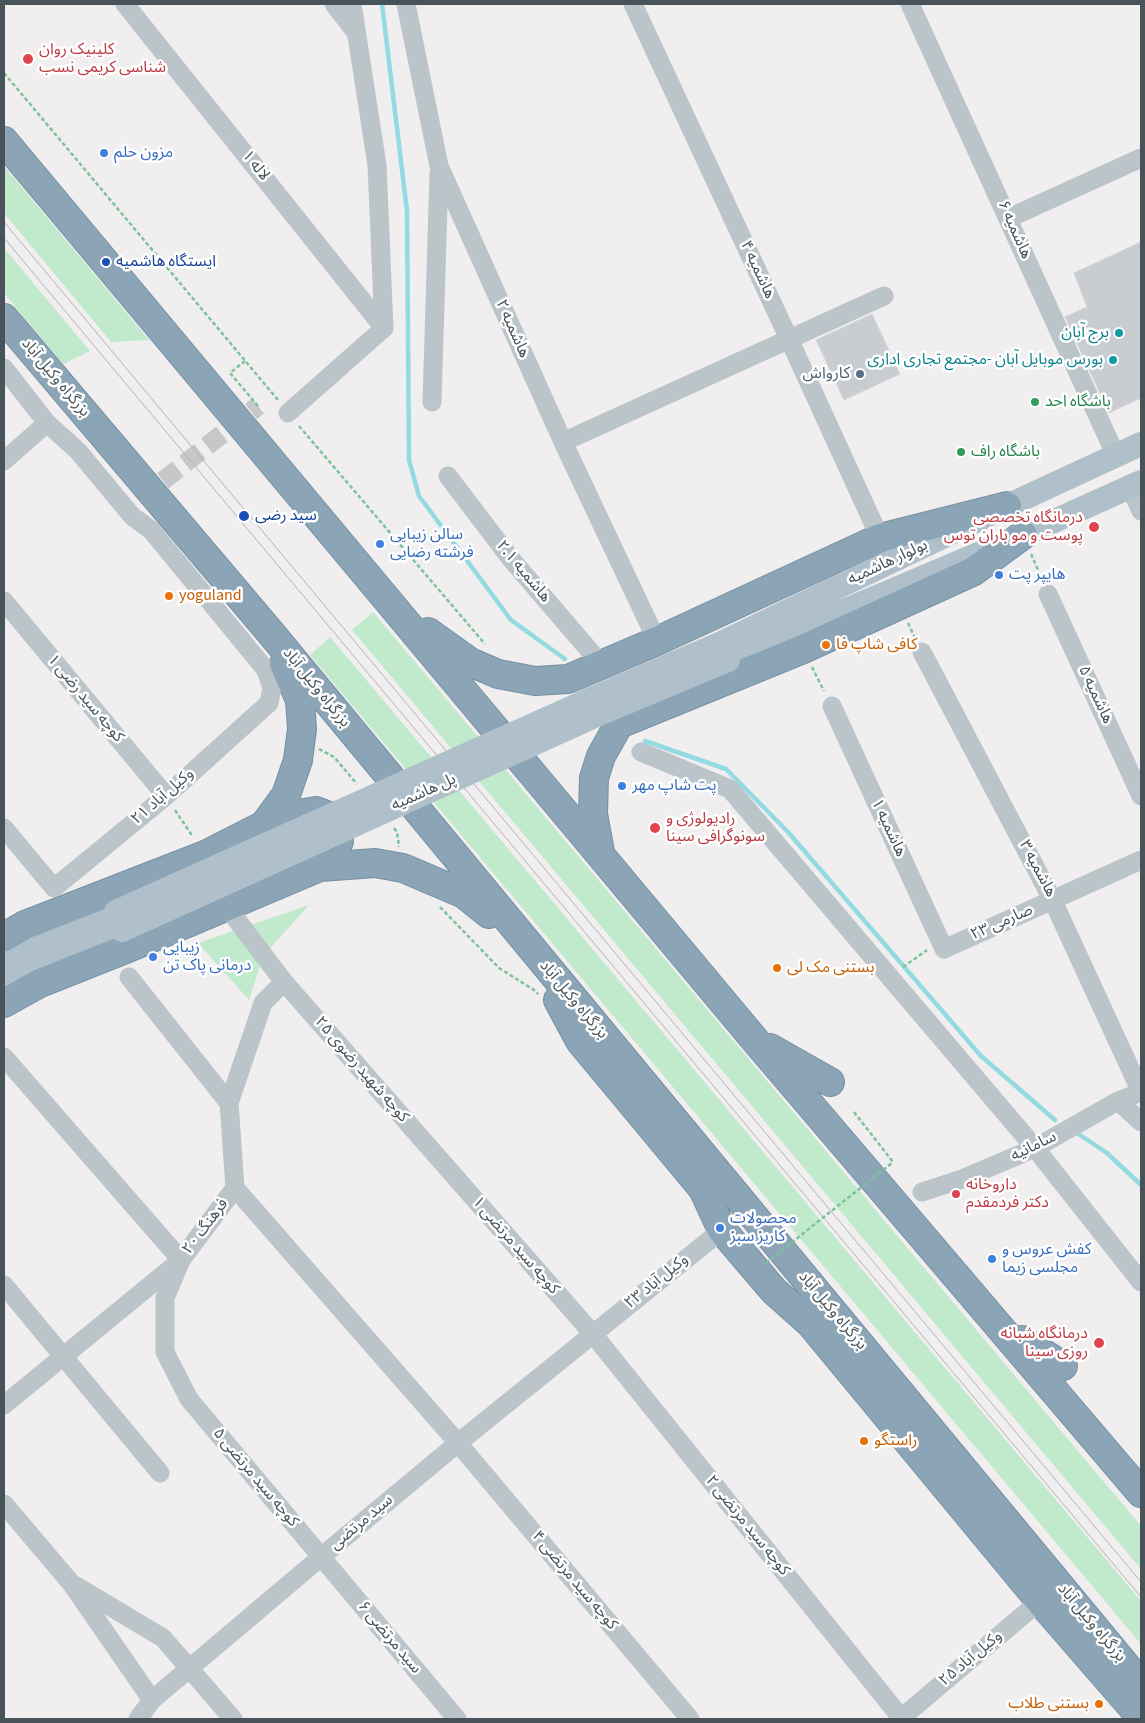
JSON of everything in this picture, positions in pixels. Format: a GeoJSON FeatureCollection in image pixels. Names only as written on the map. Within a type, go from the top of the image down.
{"type":"FeatureCollection","features":[{"type":"Feature","properties":{"kind":"highway"},"geometry":{"type":"LineString","coordinates":[[4,141],[754,1039],[1141,1493]]}},
{"type":"Feature","properties":{"kind":"highway","name":"بزرگراه وکیل آباد"},"geometry":{"type":"LineString","coordinates":[[4,318],[270,632],[1141,1684]]}},
{"type":"Feature","properties":{"kind":"highway"},"geometry":{"type":"LineString","coordinates":[[393,606],[470,662],[498,674],[535,681],[568,679],[657,641],[880,538],[1007,506]]}},
{"type":"Feature","properties":{"kind":"highway"},"geometry":{"type":"LineString","coordinates":[[568,679],[565,691],[567,704],[572,715],[582,724],[594,728],[619,724],[803,648],[974,571],[1023,534]]}},
{"type":"Feature","properties":{"kind":"highway"},"geometry":{"type":"LineString","coordinates":[[264,825],[286,795],[298,760],[302,729],[300,700],[270,632]]}},
{"type":"Feature","properties":{"kind":"highway"},"geometry":{"type":"LineString","coordinates":[[601,856],[592,814],[594,778],[601,756],[619,724]]}},
{"type":"Feature","properties":{"kind":"highway"},"geometry":{"type":"LineString","coordinates":[[4,937],[25,925],[204,854],[264,825],[293,815],[316,811],[331,817],[337,826],[339,841],[334,854],[320,867]]}},
{"type":"Feature","properties":{"kind":"highway"},"geometry":{"type":"LineString","coordinates":[[4,1003],[40,983],[320,867],[375,863],[403,868],[464,894],[526,943],[580,1041],[703,1189],[722,1230],[774,1292],[810,1323],[1040,1601],[1133,1708],[1141,1713]]}},
{"type":"Feature","properties":{"kind":"highway"},"geometry":{"type":"LineString","coordinates":[[754,1039],[830,1082]]}},
{"type":"Feature","properties":{"kind":"highway"},"geometry":{"type":"LineString","coordinates":[[998,1325],[1062,1366]]}},
{"type":"Feature","properties":{"kind":"main road","name":"بولوار هاشمیه"},"geometry":{"type":"LineString","coordinates":[[722,652],[1007,506],[1141,444]]}},
{"type":"Feature","properties":{"kind":"main road","name":"بولوار هاشمیه"},"geometry":{"type":"LineString","coordinates":[[722,652],[1023,534],[1136,484]]}},
{"type":"Feature","properties":{"kind":"main road","name":"پل هاشمیه"},"geometry":{"type":"LineString","coordinates":[[119,921],[582,703],[722,652]]}},
{"type":"Feature","properties":{"kind":"main road"},"geometry":{"type":"LineString","coordinates":[[4,961],[30,946],[119,921]]}},
{"type":"Feature","properties":{"kind":"main road"},"geometry":{"type":"LineString","coordinates":[[4,984],[39,962],[119,921]]}},
{"type":"Feature","properties":{"kind":"street","name":"لاله ۱"},"geometry":{"type":"LineString","coordinates":[[126,4],[384,328]]}},
{"type":"Feature","properties":{"kind":"street"},"geometry":{"type":"LineString","coordinates":[[334,4],[357,33]]}},
{"type":"Feature","properties":{"kind":"street"},"geometry":{"type":"LineString","coordinates":[[288,413],[384,328],[377,165],[352,4]]}},
{"type":"Feature","properties":{"kind":"street","name":"هاشمیه ۲"},"geometry":{"type":"LineString","coordinates":[[406,4],[439,166],[563,442],[657,641]]}},
{"type":"Feature","properties":{"kind":"street","name":"هاشمیه ۴"},"geometry":{"type":"LineString","coordinates":[[633,4],[880,538]]}},
{"type":"Feature","properties":{"kind":"street","name":"هاشمیه ۶"},"geometry":{"type":"LineString","coordinates":[[910,4],[1116,456]]}},
{"type":"Feature","properties":{"kind":"street"},"geometry":{"type":"LineString","coordinates":[[1008,218],[1141,158]]}},
{"type":"Feature","properties":{"kind":"street"},"geometry":{"type":"LineString","coordinates":[[432,402],[439,166]]}},
{"type":"Feature","properties":{"kind":"street"},"geometry":{"type":"LineString","coordinates":[[563,442],[884,296]]}},
{"type":"Feature","properties":{"kind":"street"},"geometry":{"type":"LineString","coordinates":[[4,368],[48,423],[4,461]]}},
{"type":"Feature","properties":{"kind":"street","name":"۲۱ وکیل آباد"},"geometry":{"type":"LineString","coordinates":[[4,828],[54,888],[166,796],[268,703],[272,688],[266,670],[151,530],[132,516],[78,451],[48,423]]}},
{"type":"Feature","properties":{"kind":"street","name":"هاشمیه ۲.۱"},"geometry":{"type":"LineString","coordinates":[[448,476],[511,559],[602,665]]}},
{"type":"Feature","properties":{"kind":"street"},"geometry":{"type":"LineString","coordinates":[[1136,484],[1141,511]]}},
{"type":"Feature","properties":{"kind":"street","name":"هاشمیه ۵"},"geometry":{"type":"LineString","coordinates":[[1048,594],[1141,796]]}},
{"type":"Feature","properties":{"kind":"street","name":"کوچه سید رضی ۱"},"geometry":{"type":"LineString","coordinates":[[4,601],[166,796]]}},
{"type":"Feature","properties":{"kind":"street","name":"هاشمیه ۳"},"geometry":{"type":"LineString","coordinates":[[922,652],[1053,900],[1141,1092]]}},
{"type":"Feature","properties":{"kind":"street","name":"هاشمیه ۱"},"geometry":{"type":"LineString","coordinates":[[832,706],[942,945]]}},
{"type":"Feature","properties":{"kind":"street"},"geometry":{"type":"LineString","coordinates":[[641,752],[730,789],[1035,1148],[1141,1282]]}},
{"type":"Feature","properties":{"kind":"street","name":"صارمی ۲۳"},"geometry":{"type":"LineString","coordinates":[[942,945],[1053,900],[1141,860]]}},
{"type":"Feature","properties":{"kind":"street","name":"کوچه شهید رضوی ۲۵"},"geometry":{"type":"LineString","coordinates":[[227,907],[284,982],[438,1158]]}},
{"type":"Feature","properties":{"kind":"street"},"geometry":{"type":"LineString","coordinates":[[129,977],[229,1103]]}},
{"type":"Feature","properties":{"kind":"street","name":"فرهنگ ۲۰"},"geometry":{"type":"LineString","coordinates":[[4,1406],[181,1260],[235,1188],[229,1103],[263,1003],[284,982]]}},
{"type":"Feature","properties":{"kind":"street"},"geometry":{"type":"LineString","coordinates":[[4,1057],[181,1260]]}},
{"type":"Feature","properties":{"kind":"street","name":"سامانیه"},"geometry":{"type":"LineString","coordinates":[[922,1192],[962,1179],[1035,1148],[1118,1101],[1141,1092]]}},
{"type":"Feature","properties":{"kind":"street"},"geometry":{"type":"LineString","coordinates":[[1118,1101],[1141,1122]]}},
{"type":"Feature","properties":{"kind":"street","name":"کوچه سید مرتضی ۱"},"geometry":{"type":"LineString","coordinates":[[438,1158],[592,1334]]}},
{"type":"Feature","properties":{"kind":"street","name":"کوچه سید مرتضی ۴"},"geometry":{"type":"LineString","coordinates":[[235,1188],[458,1443],[690,1719]]}},
{"type":"Feature","properties":{"kind":"street","name":"۲۳ وکیل آباد"},"geometry":{"type":"LineString","coordinates":[[592,1334],[722,1230]]}},
{"type":"Feature","properties":{"kind":"street","name":"کوچه سید مرتضی ۵"},"geometry":{"type":"LineString","coordinates":[[181,1260],[165,1298],[165,1352],[189,1399],[321,1557]]}},
{"type":"Feature","properties":{"kind":"street"},"geometry":{"type":"LineString","coordinates":[[4,1285],[160,1473]]}},
{"type":"Feature","properties":{"kind":"street","name":"سید مرتضی"},"geometry":{"type":"LineString","coordinates":[[138,1719],[152,1700],[190,1667],[458,1443],[592,1334]]}},
{"type":"Feature","properties":{"kind":"street","name":"کوچه سید مرتضی ۲"},"geometry":{"type":"LineString","coordinates":[[592,1334],[901,1719]]}},
{"type":"Feature","properties":{"kind":"street"},"geometry":{"type":"LineString","coordinates":[[4,1504],[71,1583],[152,1700]]}},
{"type":"Feature","properties":{"kind":"street","name":"سید مرتضی ۶"},"geometry":{"type":"LineString","coordinates":[[321,1557],[456,1719]]}},
{"type":"Feature","properties":{"kind":"street"},"geometry":{"type":"LineString","coordinates":[[71,1583],[164,1638],[234,1719]]}},
{"type":"Feature","properties":{"kind":"street","name":"۲۵ وکیل آباد"},"geometry":{"type":"LineString","coordinates":[[901,1719],[1040,1601]]}},
{"type":"Feature","properties":{"kind":"path"},"geometry":{"type":"LineString","coordinates":[[4,73],[489,650]]}},
{"type":"Feature","properties":{"kind":"path"},"geometry":{"type":"LineString","coordinates":[[245,361],[230,373],[258,406]]}},
{"type":"Feature","properties":{"kind":"path"},"geometry":{"type":"LineString","coordinates":[[1023,534],[1048,594]]}},
{"type":"Feature","properties":{"kind":"path"},"geometry":{"type":"LineString","coordinates":[[899,606],[922,652]]}},
{"type":"Feature","properties":{"kind":"path"},"geometry":{"type":"LineString","coordinates":[[803,648],[832,706]]}},
{"type":"Feature","properties":{"kind":"path"},"geometry":{"type":"LineString","coordinates":[[166,796],[204,854]]}},
{"type":"Feature","properties":{"kind":"path"},"geometry":{"type":"LineString","coordinates":[[890,977],[942,945]]}},
{"type":"Feature","properties":{"kind":"path"},"geometry":{"type":"LineString","coordinates":[[766,1263],[894,1162],[854,1112]]}},
{"type":"Feature","properties":{"kind":"green space"},"geometry":{"type":"Polygon","coordinates":[[[4,166],[149,340],[111,342],[4,213],[4,166]]]}},
{"type":"Feature","properties":{"kind":"green space"},"geometry":{"type":"Polygon","coordinates":[[[4,248],[90,351],[63,364],[4,293],[4,248]]]}},
{"type":"Feature","properties":{"kind":"green space"},"geometry":{"type":"Polygon","coordinates":[[[373,612],[1141,1526],[1141,1569],[352,630],[373,612]]]}},
{"type":"Feature","properties":{"kind":"green space"},"geometry":{"type":"Polygon","coordinates":[[[330,637],[1141,1601],[1141,1644],[310,655],[330,637]]]}},
{"type":"Feature","properties":{"kind":"green space"},"geometry":{"type":"Polygon","coordinates":[[[309,905],[263,956],[249,1000],[198,943],[309,905]]]}},
{"type":"Feature","properties":{"kind":"building","name":"بورس موبایل آبان -مجتمع تجاری اداری"},"geometry":{"type":"Polygon","coordinates":[[[1141,242],[1141,398],[1109,413],[1065,317],[1087,307],[1074,273],[1141,242]]]}},
{"type":"Feature","properties":{"kind":"building"},"geometry":{"type":"Polygon","coordinates":[[[872,314],[900,374],[844,400],[816,340],[872,314]]]}},
{"type":"Feature","properties":{"kind":"waterway"},"geometry":{"type":"LineString","coordinates":[[382,4],[407,211],[409,460],[419,496],[511,620],[565,659]]}},
{"type":"Feature","properties":{"kind":"waterway"},"geometry":{"type":"LineString","coordinates":[[645,741],[726,769],[788,832],[981,1056],[1055,1120]]}},
{"type":"Feature","properties":{"kind":"waterway"},"geometry":{"type":"LineString","coordinates":[[1074,1131],[1107,1153],[1141,1185]]}},
{"type":"Feature","properties":{"kind":"tunnel"},"geometry":{"type":"LineString","coordinates":[[141,498],[258,406]]}},
{"type":"Feature","properties":{"kind":"tram line"},"geometry":{"type":"LineString","coordinates":[[4,222],[1141,1582]]}},
{"type":"Feature","properties":{"kind":"tram line"},"geometry":{"type":"LineString","coordinates":[[4,238],[1141,1597]]}},
{"type":"Feature","properties":{"kind":"place","name":"کلینیک روان شناسی کریمی نسب"},"geometry":{"type":"Point","coordinates":[28,59]}},
{"type":"Feature","properties":{"kind":"place","name":"مزون حلم"},"geometry":{"type":"Point","coordinates":[104,153]}},
{"type":"Feature","properties":{"kind":"place","name":"ایستگاه هاشمیه"},"geometry":{"type":"Point","coordinates":[106,262]}},
{"type":"Feature","properties":{"kind":"place","name":"برج آبان"},"geometry":{"type":"Point","coordinates":[1119,333]}},
{"type":"Feature","properties":{"kind":"place","name":"بورس موبایل آبان -مجتمع تجاری اداری"},"geometry":{"type":"Point","coordinates":[1113,360]}},
{"type":"Feature","properties":{"kind":"place","name":"کارواش"},"geometry":{"type":"Point","coordinates":[860,374]}},
{"type":"Feature","properties":{"kind":"place","name":"باشگاه احد"},"geometry":{"type":"Point","coordinates":[1035,402]}},
{"type":"Feature","properties":{"kind":"place","name":"باشگاه راف"},"geometry":{"type":"Point","coordinates":[961,452]}},
{"type":"Feature","properties":{"kind":"place","name":"سید رضی"},"geometry":{"type":"Point","coordinates":[244,516]}},
{"type":"Feature","properties":{"kind":"place","name":"درمانگاه تخصصی پوست و مو باران توس"},"geometry":{"type":"Point","coordinates":[1094,527]}},
{"type":"Feature","properties":{"kind":"place","name":"سالن زیبایی فرشته رضایی"},"geometry":{"type":"Point","coordinates":[380,544]}},
{"type":"Feature","properties":{"kind":"place","name":"هایپر پت"},"geometry":{"type":"Point","coordinates":[999,575]}},
{"type":"Feature","properties":{"kind":"place","name":"yoguland"},"geometry":{"type":"Point","coordinates":[169,596]}},
{"type":"Feature","properties":{"kind":"place","name":"کافی شاپ فا"},"geometry":{"type":"Point","coordinates":[826,645]}},
{"type":"Feature","properties":{"kind":"place","name":"پت شاپ مهر"},"geometry":{"type":"Point","coordinates":[622,786]}},
{"type":"Feature","properties":{"kind":"place","name":"رادیولوژی و سونوگرافی سینا"},"geometry":{"type":"Point","coordinates":[655,828]}},
{"type":"Feature","properties":{"kind":"place","name":"زیبایی درمانی پاک تن"},"geometry":{"type":"Point","coordinates":[153,957]}},
{"type":"Feature","properties":{"kind":"place","name":"بستنی مک لی"},"geometry":{"type":"Point","coordinates":[777,968]}},
{"type":"Feature","properties":{"kind":"place","name":"داروخانه دكتر فردمقدم"},"geometry":{"type":"Point","coordinates":[956,1194]}},
{"type":"Feature","properties":{"kind":"place","name":"محصولات کاریز سبز"},"geometry":{"type":"Point","coordinates":[720,1228]}},
{"type":"Feature","properties":{"kind":"place","name":"کفش عروس و مجلسی زیما"},"geometry":{"type":"Point","coordinates":[992,1259]}},
{"type":"Feature","properties":{"kind":"place","name":"درمانگاه شبانه روزی سینا"},"geometry":{"type":"Point","coordinates":[1099,1343]}},
{"type":"Feature","properties":{"kind":"place","name":"راستگو"},"geometry":{"type":"Point","coordinates":[864,1441]}},
{"type":"Feature","properties":{"kind":"place","name":"بستنی طلاب"},"geometry":{"type":"Point","coordinates":[1099,1704]}}]}
